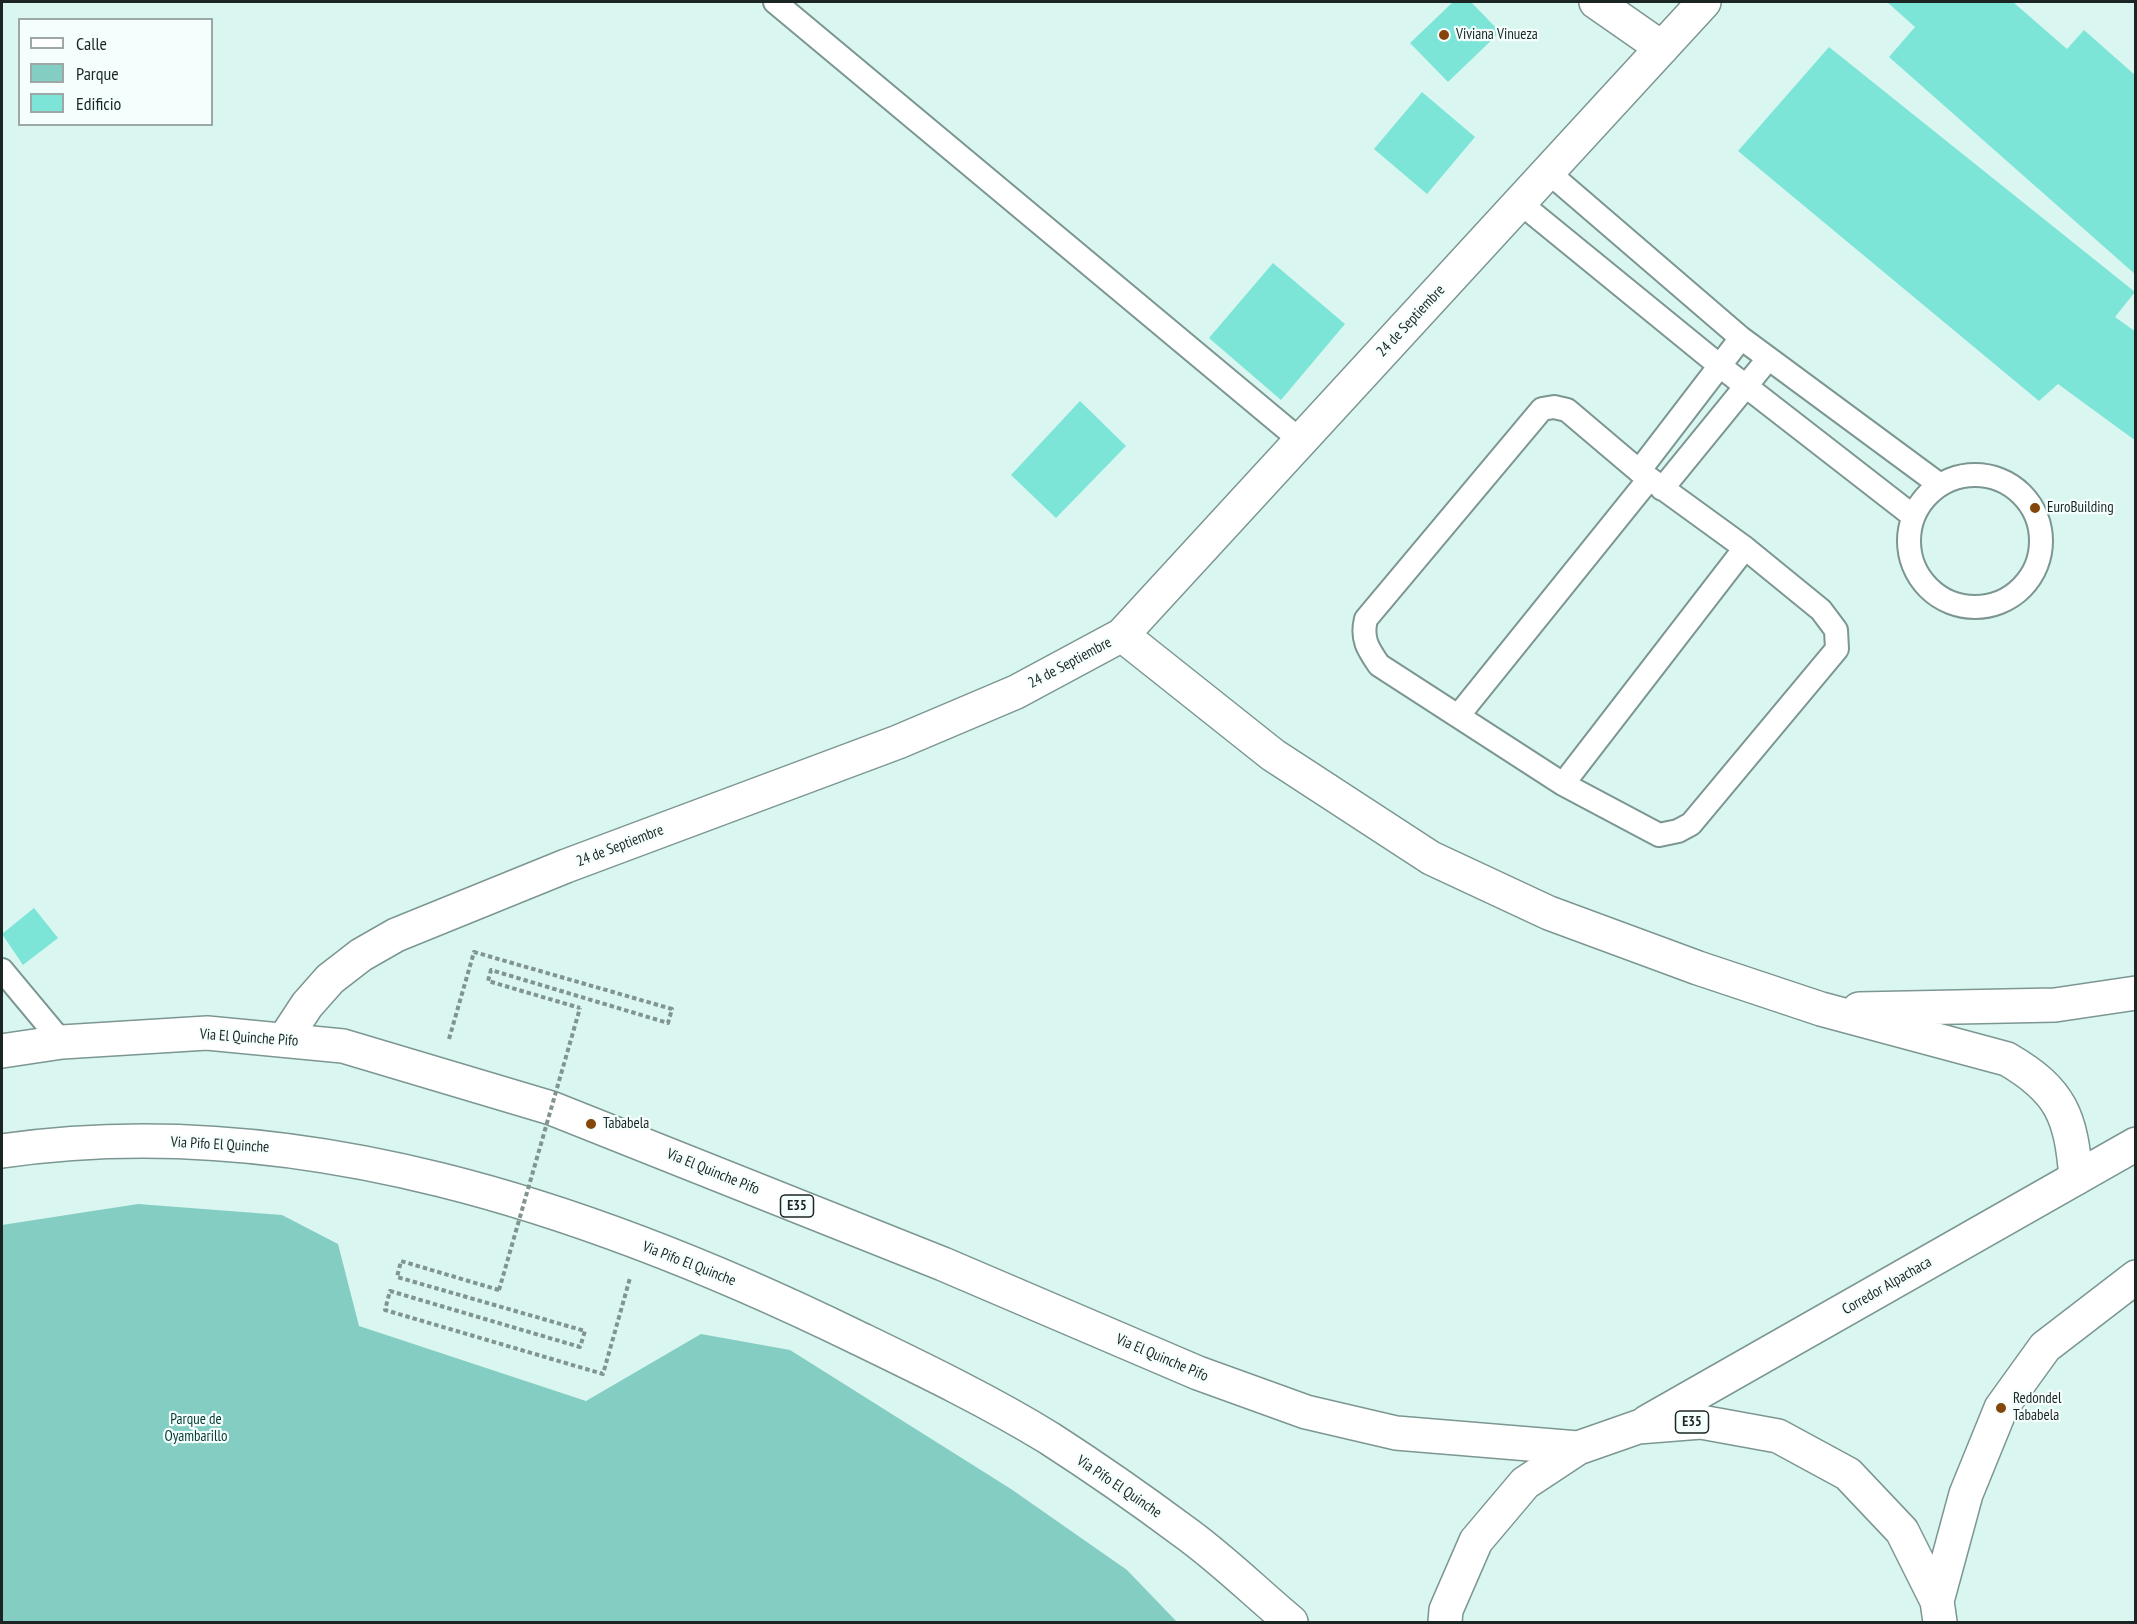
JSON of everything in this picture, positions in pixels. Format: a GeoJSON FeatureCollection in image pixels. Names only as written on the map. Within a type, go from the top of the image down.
{"type":"FeatureCollection","features":[{"type":"Feature","properties":{"kind":"main road"},"geometry":{"type":"LineString","coordinates":[[1596,2],[1662,48]]}},
{"type":"Feature","properties":{"kind":"main road","name":"24 de Septiembre"},"geometry":{"type":"LineString","coordinates":[[284,1040],[307,1005],[330,979],[361,955],[396,934],[566,866],[898,742],[1016,692],[1122,635],[1704,2]]}},
{"type":"Feature","properties":{"kind":"main road"},"geometry":{"type":"LineString","coordinates":[[1122,635],[1273,755],[1431,858],[1549,913],[1698,968],[1821,1009],[2007,1059],[2031,1073],[2049,1089],[2060,1106],[2073,1139],[2076,1178]]}},
{"type":"Feature","properties":{"kind":"main road"},"geometry":{"type":"LineString","coordinates":[[1821,1009],[2055,1005],[2136,993]]}},
{"type":"Feature","properties":{"kind":"main road","name":"Via El Quinche Pifo"},"geometry":{"type":"LineString","coordinates":[[2,1051],[63,1042],[207,1033],[343,1046],[551,1108],[943,1264],[1198,1373],[1306,1412],[1395,1433],[1578,1448]]}},
{"type":"Feature","properties":{"kind":"main road","name":"Via Pifo El Quinche"},"geometry":{"type":"LineString","coordinates":[[2,1151],[131,1141],[287,1149],[423,1176],[553,1210],[768,1294],[938,1377],[1048,1438],[1185,1532],[1291,1623]]}},
{"type":"Feature","properties":{"kind":"main road","name":"Corredor Alpachaca"},"geometry":{"type":"LineString","coordinates":[[1638,1427],[2136,1144]]}},
{"type":"Feature","properties":{"kind":"main road"},"geometry":{"type":"LineString","coordinates":[[1939,1612],[1966,1494],[2001,1408],[2045,1347],[2136,1277]]}},
{"type":"Feature","properties":{"kind":"main road","name":"E35"},"geometry":{"type":"LineString","coordinates":[[1445,1623],[1446,1610],[1476,1541],[1525,1484],[1578,1448],[1638,1427],[1701,1422],[1778,1436],[1848,1474],[1902,1531],[1939,1612]]}},
{"type":"Feature","properties":{"kind":"lane"},"geometry":{"type":"LineString","coordinates":[[775,2],[1300,441]]}},
{"type":"Feature","properties":{"kind":"lane"},"geometry":{"type":"LineString","coordinates":[[1548,172],[1741,338],[1940,484]]}},
{"type":"Feature","properties":{"kind":"lane"},"geometry":{"type":"LineString","coordinates":[[1519,202],[1720,366],[1913,516]]}},
{"type":"Feature","properties":{"kind":"lane"},"geometry":{"type":"LineString","coordinates":[[1650,480],[1720,366],[1741,338]]}},
{"type":"Feature","properties":{"kind":"lane"},"geometry":{"type":"LineString","coordinates":[[1458,716],[1650,480],[1747,385],[1768,359]]}},
{"type":"Feature","properties":{"kind":"lane"},"geometry":{"type":"LineString","coordinates":[[1554,407],[1567,410],[1650,480],[1745,548],[1821,610],[1836,630],[1837,649],[1691,824],[1678,831],[1659,835],[1563,784],[1379,665],[1367,647],[1363,633],[1366,619],[1542,410],[1554,407]]}},
{"type":"Feature","properties":{"kind":"lane"},"geometry":{"type":"LineString","coordinates":[[1979,475],[2000,480],[2017,490],[2031,507],[2040,526],[2041,546],[2036,567],[2026,584],[2010,598],[1991,606],[1970,608],[1950,603],[1932,592],[1918,577],[1911,558],[1908,537],[1913,516],[1924,498],[1940,484],[1959,476],[1979,475]]}},
{"type":"Feature","properties":{"kind":"lane"},"geometry":{"type":"LineString","coordinates":[[1563,784],[1745,548]]}},
{"type":"Feature","properties":{"kind":"lane"},"geometry":{"type":"LineString","coordinates":[[2,970],[63,1042]]}},
{"type":"Feature","properties":{"kind":"path"},"geometry":{"type":"LineString","coordinates":[[439,1075],[474,952],[672,1009],[668,1023],[491,970],[488,981],[580,1008],[499,1290],[401,1261],[397,1277],[585,1331],[580,1347],[390,1291],[385,1310],[603,1374],[640,1245]]}},
{"type":"Feature","properties":{"kind":"green space","name":"Parque de Oyambarillo"},"geometry":{"type":"Polygon","coordinates":[[[138,1204],[282,1215],[338,1244],[359,1326],[586,1401],[701,1334],[790,1350],[1011,1489],[1127,1570],[1177,1622],[2,1622],[2,1225],[138,1204]]]}},
{"type":"Feature","properties":{"kind":"building"},"geometry":{"type":"Polygon","coordinates":[[[1453,2],[1471,2],[1500,32],[1448,82],[1410,43],[1453,2]]]}},
{"type":"Feature","properties":{"kind":"building"},"geometry":{"type":"Polygon","coordinates":[[[1887,2],[2013,2],[2067,49],[2084,30],[2136,76],[2136,275],[1889,57],[1915,27],[1887,2]]]}},
{"type":"Feature","properties":{"kind":"building"},"geometry":{"type":"Polygon","coordinates":[[[1829,47],[2135,292],[2115,317],[2136,332],[2136,441],[2058,384],[2039,401],[1738,151],[1829,47]]]}},
{"type":"Feature","properties":{"kind":"building"},"geometry":{"type":"Polygon","coordinates":[[[1422,92],[1475,137],[1427,194],[1374,149],[1422,92]]]}},
{"type":"Feature","properties":{"kind":"building"},"geometry":{"type":"Polygon","coordinates":[[[1273,263],[1345,324],[1281,400],[1209,338],[1273,263]]]}},
{"type":"Feature","properties":{"kind":"building"},"geometry":{"type":"Polygon","coordinates":[[[1080,401],[1126,446],[1056,518],[1011,475],[1080,401]]]}},
{"type":"Feature","properties":{"kind":"building"},"geometry":{"type":"Polygon","coordinates":[[[34,908],[58,938],[23,965],[2,934],[34,908]]]}},
{"type":"Feature","properties":{"kind":"place","name":"Viviana Vinueza"},"geometry":{"type":"Point","coordinates":[1444,35]}},
{"type":"Feature","properties":{"kind":"place","name":"EuroBuilding"},"geometry":{"type":"Point","coordinates":[2035,508]}},
{"type":"Feature","properties":{"kind":"place","name":"Tababela"},"geometry":{"type":"Point","coordinates":[591,1124]}},
{"type":"Feature","properties":{"kind":"place","name":"Redondel Tababela"},"geometry":{"type":"Point","coordinates":[2001,1408]}}]}
